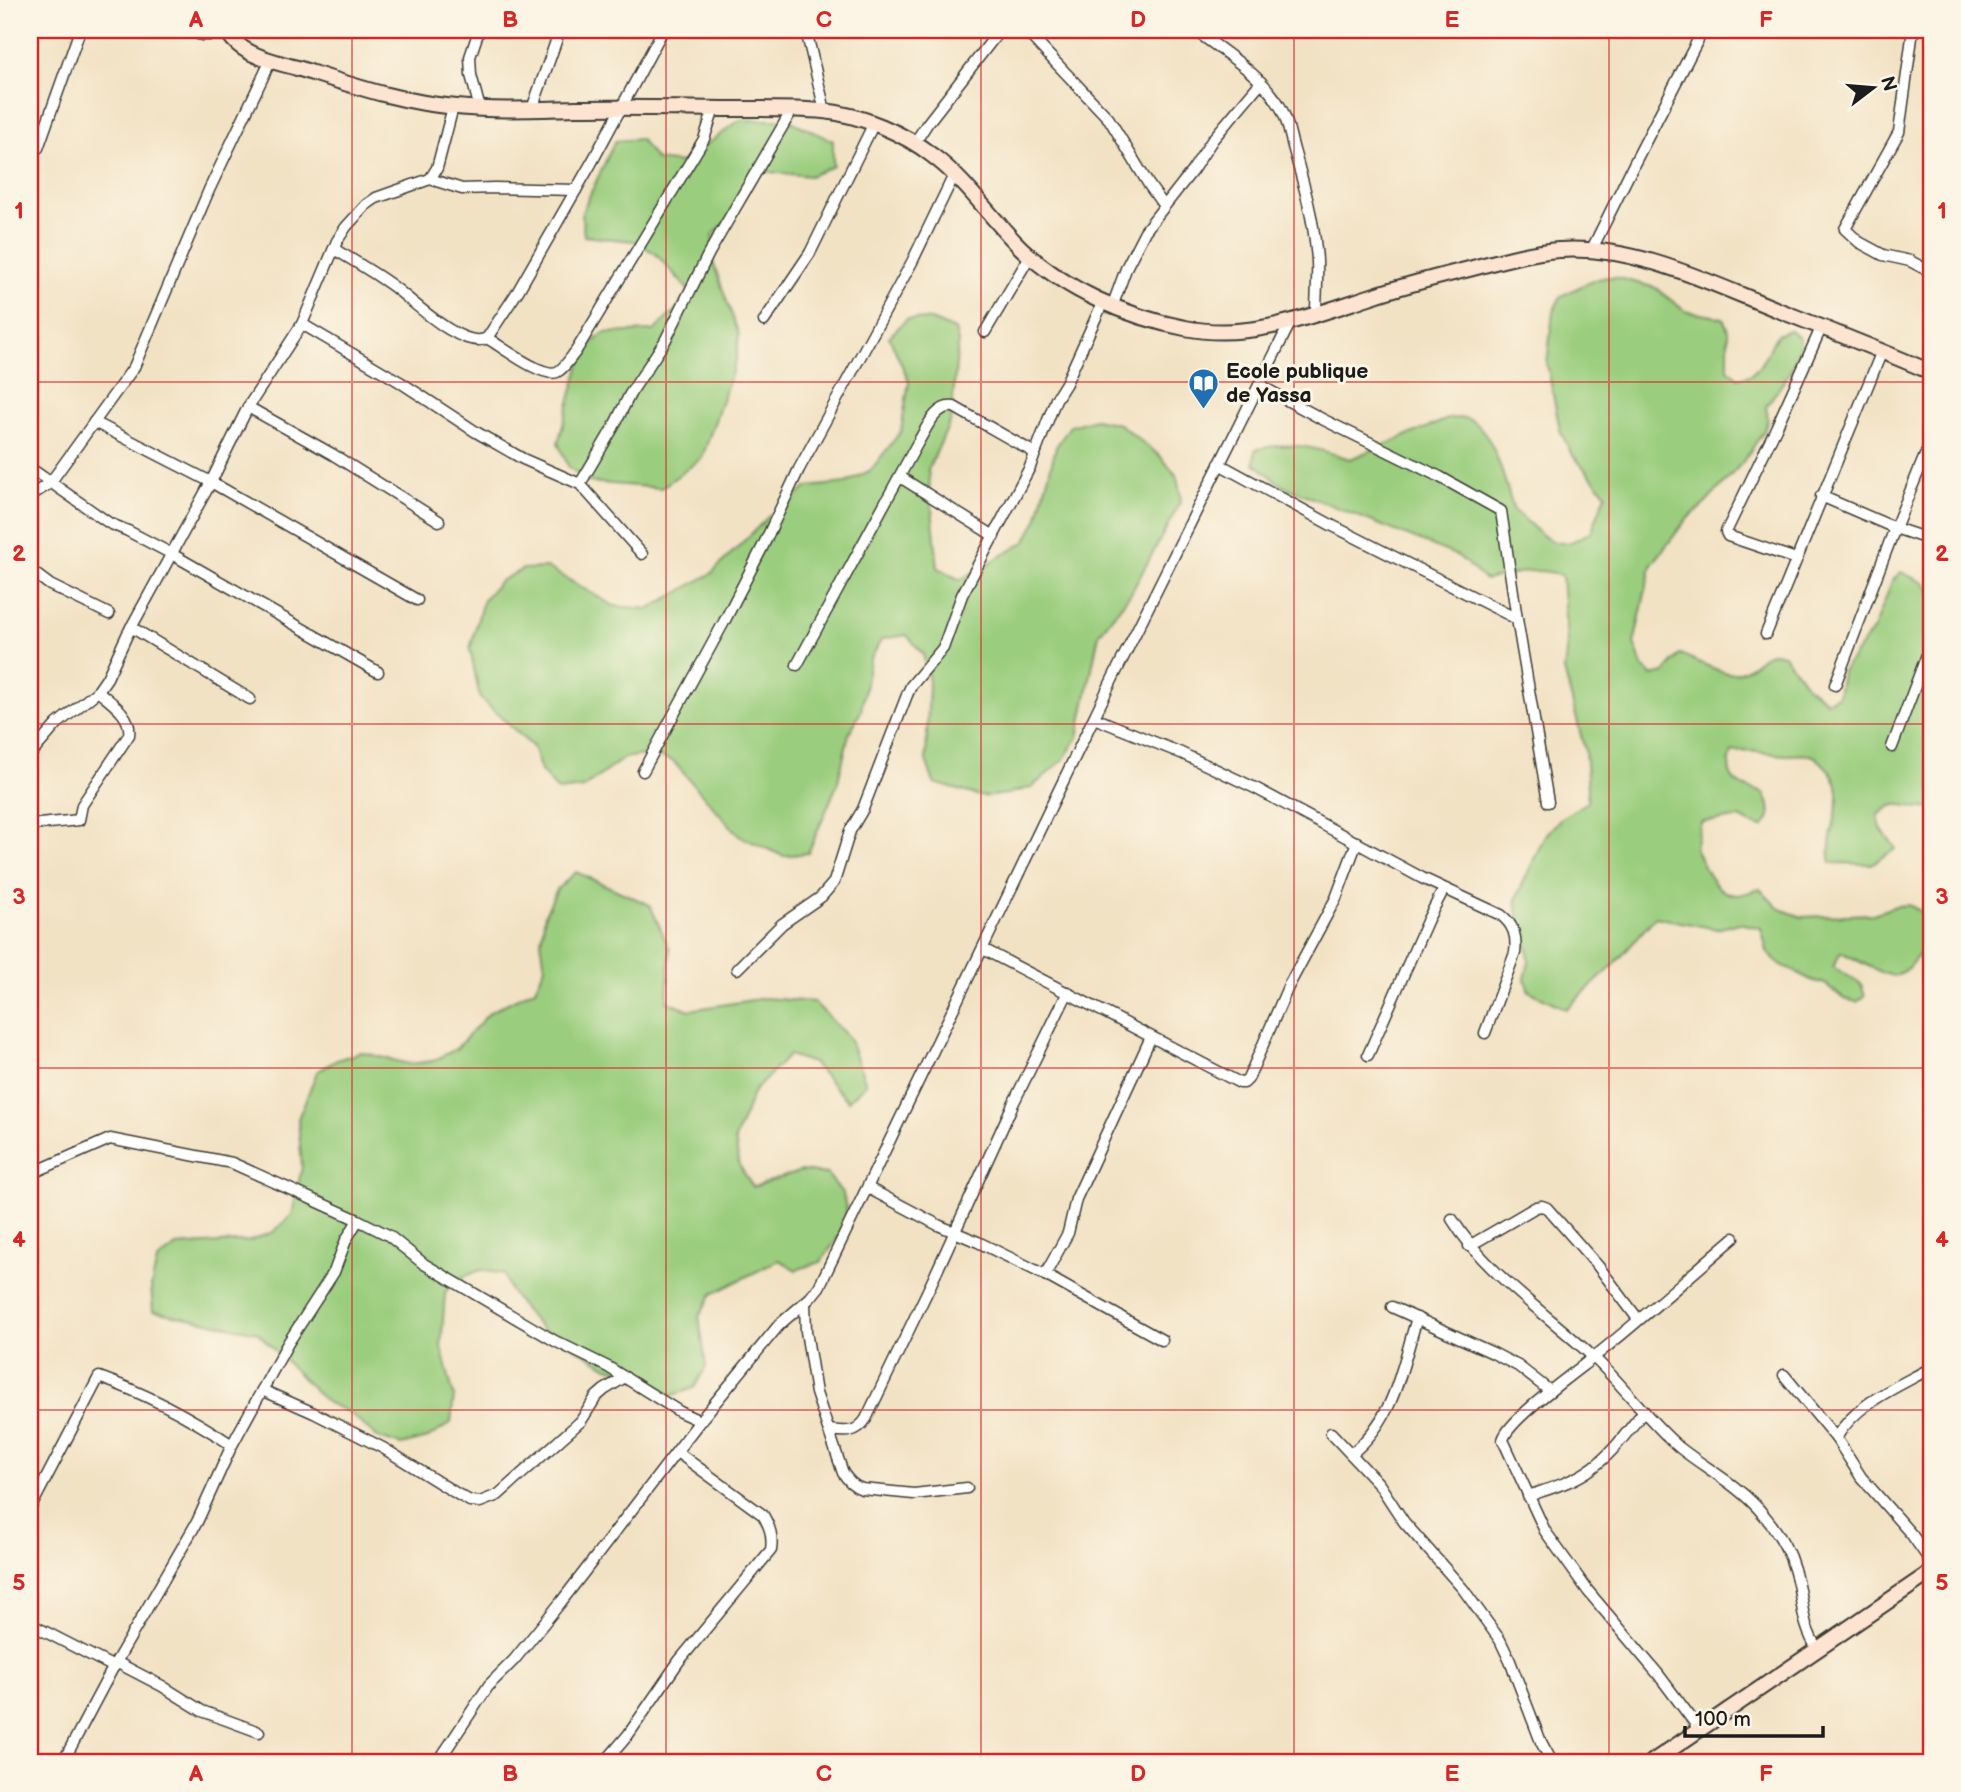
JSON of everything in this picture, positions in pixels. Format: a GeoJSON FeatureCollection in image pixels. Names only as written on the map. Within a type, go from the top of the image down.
{"type":"FeatureCollection","features":[{"type":"Feature","properties":{"kind":"main road"},"geometry":{"type":"LineString","coordinates":[[228,32],[237,45],[271,60],[397,97],[453,107],[825,111],[874,123],[934,156],[1023,250],[1056,275],[1108,305],[1188,329],[1221,332],[1290,323],[1398,287],[1519,257],[1555,250],[1592,249],[1642,258],[1696,276],[1931,372]]}},
{"type":"Feature","properties":{"kind":"main road"},"geometry":{"type":"LineString","coordinates":[[1652,1762],[1931,1572]]}},
{"type":"Feature","properties":{"kind":"street"},"geometry":{"type":"LineString","coordinates":[[38,148],[80,30]]}},
{"type":"Feature","properties":{"kind":"street"},"geometry":{"type":"LineString","coordinates":[[187,30],[201,35],[228,32]]}},
{"type":"Feature","properties":{"kind":"street"},"geometry":{"type":"LineString","coordinates":[[478,30],[470,57],[471,75],[480,109]]}},
{"type":"Feature","properties":{"kind":"street"},"geometry":{"type":"LineString","coordinates":[[532,109],[560,30]]}},
{"type":"Feature","properties":{"kind":"street"},"geometry":{"type":"LineString","coordinates":[[334,249],[396,289],[452,330],[468,339],[481,341],[487,338],[518,291],[576,190],[663,30]]}},
{"type":"Feature","properties":{"kind":"street"},"geometry":{"type":"LineString","coordinates":[[806,30],[825,111]]}},
{"type":"Feature","properties":{"kind":"street"},"geometry":{"type":"LineString","coordinates":[[914,144],[1000,30]]}},
{"type":"Feature","properties":{"kind":"street"},"geometry":{"type":"LineString","coordinates":[[1025,30],[1109,119],[1164,206]]}},
{"type":"Feature","properties":{"kind":"street"},"geometry":{"type":"LineString","coordinates":[[1592,249],[1703,30]]}},
{"type":"Feature","properties":{"kind":"street"},"geometry":{"type":"LineString","coordinates":[[1913,30],[1899,132],[1845,229],[1859,242],[1883,255],[1910,261],[1931,272]]}},
{"type":"Feature","properties":{"kind":"street"},"geometry":{"type":"LineString","coordinates":[[1200,31],[1261,82],[1276,99],[1284,114],[1317,251],[1316,314]]}},
{"type":"Feature","properties":{"kind":"street"},"geometry":{"type":"LineString","coordinates":[[30,496],[50,484],[134,367],[204,202],[271,60]]}},
{"type":"Feature","properties":{"kind":"street"},"geometry":{"type":"LineString","coordinates":[[737,970],[782,924],[821,897],[834,882],[850,831],[867,798],[911,686],[943,648],[962,595],[1030,467],[1055,399],[1108,305],[1137,245],[1213,139],[1261,82]]}},
{"type":"Feature","properties":{"kind":"street"},"geometry":{"type":"LineString","coordinates":[[30,755],[57,724],[98,691],[107,678],[131,627],[211,482],[248,407],[302,324],[346,227],[376,198],[429,179],[437,168],[453,107]]}},
{"type":"Feature","properties":{"kind":"street"},"geometry":{"type":"LineString","coordinates":[[487,338],[540,371],[555,373],[561,369],[576,351],[704,139],[714,108]]}},
{"type":"Feature","properties":{"kind":"street"},"geometry":{"type":"LineString","coordinates":[[580,484],[630,394],[665,341],[709,253],[792,110]]}},
{"type":"Feature","properties":{"kind":"street"},"geometry":{"type":"LineString","coordinates":[[764,321],[810,253],[874,123]]}},
{"type":"Feature","properties":{"kind":"street"},"geometry":{"type":"LineString","coordinates":[[643,771],[735,600],[799,469],[912,262],[954,175]]}},
{"type":"Feature","properties":{"kind":"street"},"geometry":{"type":"LineString","coordinates":[[429,179],[462,189],[576,190]]}},
{"type":"Feature","properties":{"kind":"street"},"geometry":{"type":"LineString","coordinates":[[985,332],[1030,256]]}},
{"type":"Feature","properties":{"kind":"street"},"geometry":{"type":"LineString","coordinates":[[438,1762],[489,1685],[514,1660],[561,1602],[700,1420],[779,1325],[819,1287],[1094,718],[1290,323]]}},
{"type":"Feature","properties":{"kind":"street"},"geometry":{"type":"LineString","coordinates":[[302,324],[476,432],[523,459],[580,484],[642,554]]}},
{"type":"Feature","properties":{"kind":"street"},"geometry":{"type":"LineString","coordinates":[[1796,559],[1728,536],[1726,532],[1822,326]]}},
{"type":"Feature","properties":{"kind":"street"},"geometry":{"type":"LineString","coordinates":[[1766,634],[1882,351]]}},
{"type":"Feature","properties":{"kind":"street"},"geometry":{"type":"LineString","coordinates":[[1259,385],[1501,511],[1548,802]]}},
{"type":"Feature","properties":{"kind":"street"},"geometry":{"type":"LineString","coordinates":[[248,407],[332,454],[439,520]]}},
{"type":"Feature","properties":{"kind":"street"},"geometry":{"type":"LineString","coordinates":[[797,665],[936,413],[945,407],[954,407],[1035,453]]}},
{"type":"Feature","properties":{"kind":"street"},"geometry":{"type":"LineString","coordinates":[[94,422],[211,482],[417,600]]}},
{"type":"Feature","properties":{"kind":"street"},"geometry":{"type":"LineString","coordinates":[[1835,685],[1931,441]]}},
{"type":"Feature","properties":{"kind":"street"},"geometry":{"type":"LineString","coordinates":[[1219,464],[1342,531],[1517,619]]}},
{"type":"Feature","properties":{"kind":"street"},"geometry":{"type":"LineString","coordinates":[[30,468],[109,523],[170,554],[377,673]]}},
{"type":"Feature","properties":{"kind":"street"},"geometry":{"type":"LineString","coordinates":[[900,477],[994,536]]}},
{"type":"Feature","properties":{"kind":"street"},"geometry":{"type":"LineString","coordinates":[[1821,496],[1895,528],[1931,540]]}},
{"type":"Feature","properties":{"kind":"street"},"geometry":{"type":"LineString","coordinates":[[30,570],[50,585],[109,614]]}},
{"type":"Feature","properties":{"kind":"street"},"geometry":{"type":"LineString","coordinates":[[131,627],[250,699]]}},
{"type":"Feature","properties":{"kind":"street"},"geometry":{"type":"LineString","coordinates":[[1892,747],[1931,644]]}},
{"type":"Feature","properties":{"kind":"street"},"geometry":{"type":"LineString","coordinates":[[30,825],[79,820],[82,805],[129,735],[127,718],[98,691]]}},
{"type":"Feature","properties":{"kind":"street"},"geometry":{"type":"LineString","coordinates":[[1094,718],[1181,753],[1257,789],[1444,889],[1508,920],[1514,930],[1515,953],[1485,1033]]}},
{"type":"Feature","properties":{"kind":"street"},"geometry":{"type":"LineString","coordinates":[[983,949],[1240,1083],[1246,1082],[1288,987],[1332,905],[1357,842]]}},
{"type":"Feature","properties":{"kind":"street"},"geometry":{"type":"LineString","coordinates":[[1368,1055],[1444,889]]}},
{"type":"Feature","properties":{"kind":"street"},"geometry":{"type":"LineString","coordinates":[[829,1430],[853,1431],[866,1419],[1068,992]]}},
{"type":"Feature","properties":{"kind":"street"},"geometry":{"type":"LineString","coordinates":[[1045,1275],[1068,1233],[1076,1199],[1152,1037]]}},
{"type":"Feature","properties":{"kind":"street"},"geometry":{"type":"LineString","coordinates":[[30,1174],[110,1139],[232,1163],[388,1235],[424,1264],[555,1341],[625,1377],[672,1408],[700,1420]]}},
{"type":"Feature","properties":{"kind":"street"},"geometry":{"type":"LineString","coordinates":[[868,1188],[954,1233],[1045,1275],[1162,1340]]}},
{"type":"Feature","properties":{"kind":"street"},"geometry":{"type":"LineString","coordinates":[[1469,1245],[1536,1207],[1547,1208],[1598,1266],[1638,1319]]}},
{"type":"Feature","properties":{"kind":"street"},"geometry":{"type":"LineString","coordinates":[[1452,1219],[1469,1245],[1594,1357],[1677,1445],[1748,1497],[1777,1532],[1789,1553],[1795,1570],[1805,1626],[1818,1650]]}},
{"type":"Feature","properties":{"kind":"street"},"geometry":{"type":"LineString","coordinates":[[63,1762],[197,1522],[232,1445],[262,1390],[288,1343],[334,1272],[346,1240],[358,1220]]}},
{"type":"Feature","properties":{"kind":"street"},"geometry":{"type":"LineString","coordinates":[[1700,1730],[1658,1674],[1587,1591],[1545,1531],[1503,1440],[1508,1430],[1550,1391],[1734,1238]]}},
{"type":"Feature","properties":{"kind":"street"},"geometry":{"type":"LineString","coordinates":[[804,1303],[816,1393],[843,1473],[854,1486],[914,1494],[967,1488]]}},
{"type":"Feature","properties":{"kind":"street"},"geometry":{"type":"LineString","coordinates":[[1392,1307],[1518,1366],[1550,1391]]}},
{"type":"Feature","properties":{"kind":"street"},"geometry":{"type":"LineString","coordinates":[[1351,1454],[1366,1441],[1389,1409],[1417,1318]]}},
{"type":"Feature","properties":{"kind":"street"},"geometry":{"type":"LineString","coordinates":[[1836,1438],[1850,1418],[1870,1402],[1931,1368]]}},
{"type":"Feature","properties":{"kind":"street"},"geometry":{"type":"LineString","coordinates":[[1784,1375],[1836,1438],[1861,1477],[1912,1535],[1931,1562]]}},
{"type":"Feature","properties":{"kind":"street"},"geometry":{"type":"LineString","coordinates":[[30,1508],[99,1377],[181,1412],[232,1445]]}},
{"type":"Feature","properties":{"kind":"street"},"geometry":{"type":"LineString","coordinates":[[262,1390],[329,1420],[383,1448],[470,1501],[480,1502],[498,1495],[581,1421],[604,1390],[625,1377]]}},
{"type":"Feature","properties":{"kind":"street"},"geometry":{"type":"LineString","coordinates":[[1528,1496],[1567,1482],[1600,1463],[1644,1411]]}},
{"type":"Feature","properties":{"kind":"street"},"geometry":{"type":"LineString","coordinates":[[1331,1433],[1380,1484],[1394,1509],[1463,1589],[1500,1640],[1541,1742],[1552,1762]]}},
{"type":"Feature","properties":{"kind":"street"},"geometry":{"type":"LineString","coordinates":[[605,1762],[628,1735],[680,1661],[771,1550],[770,1526],[763,1515],[677,1451]]}},
{"type":"Feature","properties":{"kind":"street"},"geometry":{"type":"LineString","coordinates":[[30,1624],[162,1686],[202,1712],[259,1732]]}},
{"type":"Feature","properties":{"kind":"green space"},"geometry":{"type":"Polygon","coordinates":[[[740,120],[789,120],[833,141],[833,166],[810,176],[760,171],[734,214],[713,235],[713,262],[739,335],[736,360],[702,458],[661,488],[587,482],[568,466],[558,443],[584,349],[604,333],[654,331],[692,294],[656,254],[634,241],[584,236],[582,212],[615,141],[640,139],[656,160],[681,163],[740,120]]]}},
{"type":"Feature","properties":{"kind":"green space"},"geometry":{"type":"Polygon","coordinates":[[[1607,277],[1656,288],[1685,311],[1723,318],[1728,330],[1728,369],[1738,378],[1750,375],[1759,367],[1777,335],[1789,330],[1800,338],[1793,365],[1766,406],[1768,419],[1764,431],[1742,463],[1706,503],[1686,520],[1651,566],[1634,644],[1643,667],[1652,676],[1664,673],[1680,654],[1717,670],[1736,673],[1774,653],[1784,655],[1807,686],[1827,701],[1838,696],[1842,671],[1874,629],[1892,581],[1901,572],[1924,583],[1931,591],[1931,808],[1898,805],[1885,809],[1878,816],[1881,829],[1896,849],[1871,864],[1831,863],[1831,838],[1838,800],[1834,776],[1819,760],[1810,755],[1746,751],[1732,752],[1729,770],[1731,776],[1741,785],[1764,793],[1770,818],[1763,827],[1740,818],[1701,822],[1695,848],[1711,879],[1722,891],[1738,895],[1760,889],[1778,908],[1801,917],[1873,914],[1896,906],[1909,905],[1920,911],[1931,927],[1931,937],[1905,971],[1894,976],[1882,973],[1841,952],[1833,967],[1861,984],[1865,996],[1857,1002],[1844,999],[1825,984],[1776,962],[1767,951],[1761,928],[1739,923],[1717,929],[1655,917],[1614,965],[1566,1009],[1529,991],[1525,979],[1529,961],[1528,949],[1519,925],[1516,899],[1544,837],[1560,819],[1587,802],[1585,751],[1564,670],[1567,643],[1562,576],[1534,571],[1485,580],[1458,556],[1283,486],[1254,463],[1255,450],[1279,446],[1315,449],[1350,459],[1448,419],[1465,418],[1474,422],[1488,438],[1514,511],[1554,542],[1571,542],[1591,532],[1606,494],[1571,453],[1560,430],[1547,364],[1553,312],[1561,296],[1594,280],[1607,277]]]}},
{"type":"Feature","properties":{"kind":"green space"},"geometry":{"type":"Polygon","coordinates":[[[907,319],[931,320],[955,330],[958,342],[951,420],[928,470],[938,568],[960,580],[1025,542],[1037,520],[1056,447],[1070,426],[1095,419],[1119,424],[1160,456],[1177,476],[1181,501],[1131,593],[1099,634],[1078,737],[1063,760],[1032,787],[1007,794],[983,797],[934,783],[926,760],[929,681],[923,654],[907,635],[882,639],[870,660],[861,711],[849,734],[837,785],[808,853],[783,856],[739,836],[673,761],[650,754],[624,758],[583,788],[558,791],[541,771],[533,747],[480,698],[470,649],[483,600],[500,581],[523,569],[548,568],[614,606],[649,609],[712,573],[768,517],[808,487],[846,483],[871,470],[901,431],[909,381],[889,337],[907,319]]]}},
{"type":"Feature","properties":{"kind":"green space"},"geometry":{"type":"Polygon","coordinates":[[[576,872],[650,905],[670,950],[667,1002],[690,1010],[765,998],[814,1002],[849,1038],[866,1084],[848,1101],[813,1063],[789,1055],[754,1091],[735,1139],[739,1165],[753,1187],[801,1171],[827,1174],[843,1194],[849,1222],[821,1262],[796,1270],[779,1260],[712,1294],[699,1316],[706,1367],[694,1388],[670,1396],[651,1380],[608,1367],[542,1329],[510,1291],[504,1274],[480,1270],[454,1281],[445,1293],[441,1347],[454,1396],[451,1423],[428,1438],[401,1445],[379,1438],[348,1412],[326,1402],[257,1332],[153,1311],[151,1286],[157,1261],[176,1246],[250,1241],[273,1232],[292,1215],[302,1167],[298,1119],[317,1072],[337,1060],[361,1052],[409,1064],[433,1061],[456,1049],[490,1012],[535,989],[545,967],[541,942],[545,914],[557,889],[576,872]]]}},
{"type":"Feature","properties":{"kind":"place","name":"Ecole publique de Yassa"},"geometry":{"type":"Point","coordinates":[1203,410]}}]}
